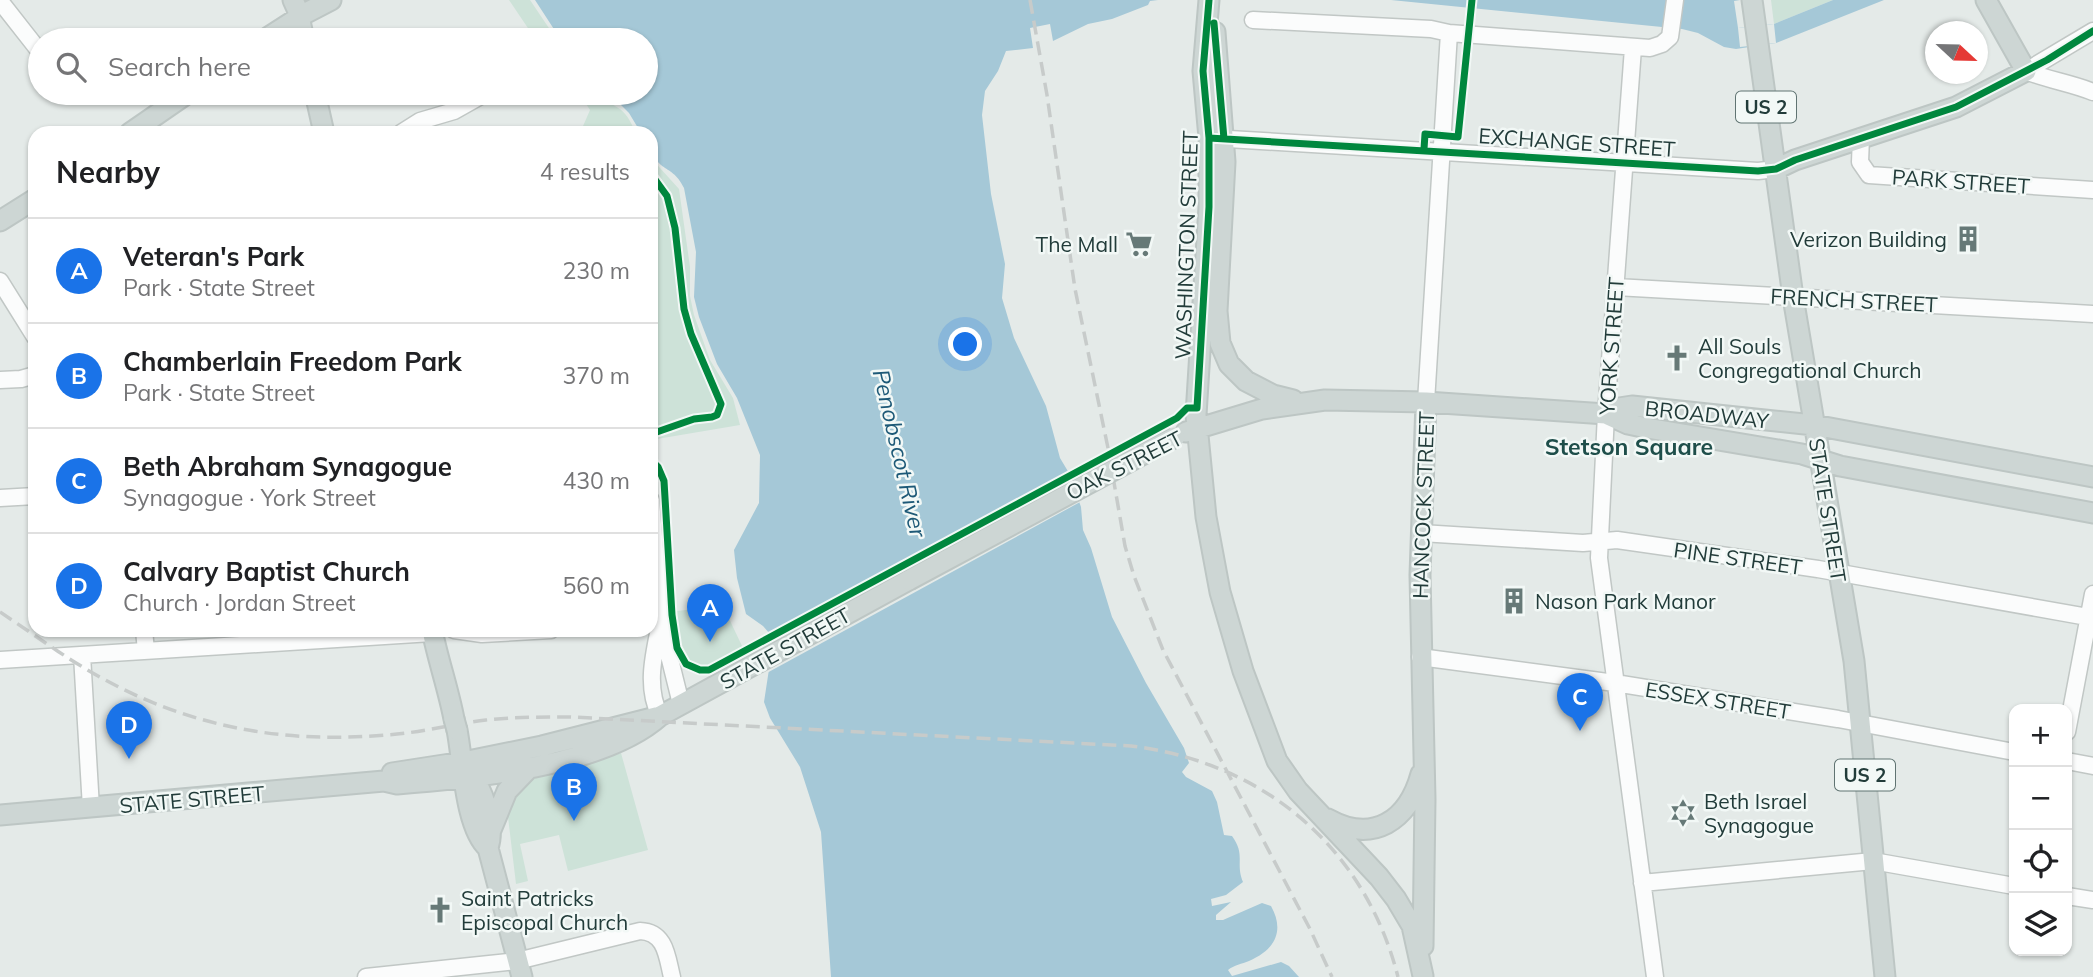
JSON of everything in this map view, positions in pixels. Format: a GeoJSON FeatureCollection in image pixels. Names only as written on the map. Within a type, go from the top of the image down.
{"type":"FeatureCollection","features":[{"type":"Feature","properties":{"kind":"main road"},"geometry":{"type":"LineString","coordinates":[[276,28],[296,8],[331,0]]}},
{"type":"Feature","properties":{"kind":"main road","name":"WASHINGTON STREET"},"geometry":{"type":"LineString","coordinates":[[1211,0],[1216,138],[1224,188],[1217,311],[1220,343],[1235,371],[1253,386],[1273,395],[1305,401]]}},
{"type":"Feature","properties":{"kind":"main road","name":"STATE STREET"},"geometry":{"type":"LineString","coordinates":[[1752,0],[1793,297],[1854,661],[1885,977]]}},
{"type":"Feature","properties":{"kind":"main road"},"geometry":{"type":"LineString","coordinates":[[1776,169],[1795,160],[1956,107],[2026,71],[1986,0]]}},
{"type":"Feature","properties":{"kind":"main road"},"geometry":{"type":"LineString","coordinates":[[296,8],[301,28]]}},
{"type":"Feature","properties":{"kind":"main road"},"geometry":{"type":"LineString","coordinates":[[140,126],[171,105]]}},
{"type":"Feature","properties":{"kind":"main road"},"geometry":{"type":"LineString","coordinates":[[318,105],[322,126]]}},
{"type":"Feature","properties":{"kind":"main road","name":"WASHINGTON STREET"},"geometry":{"type":"LineString","coordinates":[[1216,138],[1209,206],[1197,428],[1203,497],[1212,552],[1233,642],[1277,761],[1292,784],[1379,877],[1403,908],[1415,935],[1423,976]]}},
{"type":"Feature","properties":{"kind":"main road"},"geometry":{"type":"LineString","coordinates":[[0,221],[28,203]]}},
{"type":"Feature","properties":{"kind":"main road","name":"OAK STREET"},"geometry":{"type":"LineString","coordinates":[[909,580],[1175,437],[1244,414],[1305,401],[1356,399],[1606,414]]}},
{"type":"Feature","properties":{"kind":"main road","name":"HANCOCK STREET"},"geometry":{"type":"LineString","coordinates":[[1423,976],[1424,758],[1420,657],[1426,402]]}},
{"type":"Feature","properties":{"kind":"main road","name":"BROADWAY"},"geometry":{"type":"LineString","coordinates":[[1606,414],[1632,406],[1814,425],[2093,477]]}},
{"type":"Feature","properties":{"kind":"main road","name":"BROADWAY"},"geometry":{"type":"LineString","coordinates":[[1606,414],[1628,424],[1647,428],[1802,454],[1840,466],[2093,513]]}},
{"type":"Feature","properties":{"kind":"main road","name":"STATE STREET"},"geometry":{"type":"LineString","coordinates":[[0,814],[384,781],[397,772],[467,773],[531,766],[613,744],[640,732],[681,704],[909,580]]}},
{"type":"Feature","properties":{"kind":"main road"},"geometry":{"type":"LineString","coordinates":[[436,637],[438,657],[445,676],[467,773],[477,834],[489,839]]}},
{"type":"Feature","properties":{"kind":"main road","name":"STATE STREET"},"geometry":{"type":"LineString","coordinates":[[467,773],[542,746],[660,716]]}},
{"type":"Feature","properties":{"kind":"main road"},"geometry":{"type":"LineString","coordinates":[[1321,815],[1345,827],[1358,830],[1389,823],[1401,814],[1410,801],[1420,778],[1424,758]]}},
{"type":"Feature","properties":{"kind":"main road"},"geometry":{"type":"LineString","coordinates":[[519,969],[489,839],[507,791],[531,766]]}},
{"type":"Feature","properties":{"kind":"street"},"geometry":{"type":"LineString","coordinates":[[1254,20],[1431,29],[1449,33],[1650,48],[1668,40],[1675,0]]}},
{"type":"Feature","properties":{"kind":"street"},"geometry":{"type":"LineString","coordinates":[[0,1],[28,37]]}},
{"type":"Feature","properties":{"kind":"street"},"geometry":{"type":"LineString","coordinates":[[2026,71],[2093,31]]}},
{"type":"Feature","properties":{"kind":"street","name":"HANCOCK STREET"},"geometry":{"type":"LineString","coordinates":[[1426,402],[1449,33]]}},
{"type":"Feature","properties":{"kind":"street","name":"YORK STREET"},"geometry":{"type":"LineString","coordinates":[[1633,48],[1606,414],[1599,558],[1655,977]]}},
{"type":"Feature","properties":{"kind":"street"},"geometry":{"type":"LineString","coordinates":[[2026,71],[2093,92]]}},
{"type":"Feature","properties":{"kind":"street"},"geometry":{"type":"LineString","coordinates":[[412,126],[465,105]]}},
{"type":"Feature","properties":{"kind":"street","name":"EXCHANGE STREET"},"geometry":{"type":"LineString","coordinates":[[1216,138],[1759,171],[1776,169]]}},
{"type":"Feature","properties":{"kind":"street","name":"PARK STREET"},"geometry":{"type":"LineString","coordinates":[[1861,138],[1860,162],[1869,175],[2093,190]]}},
{"type":"Feature","properties":{"kind":"street"},"geometry":{"type":"LineString","coordinates":[[0,281],[28,326]]}},
{"type":"Feature","properties":{"kind":"street","name":"FRENCH STREET"},"geometry":{"type":"LineString","coordinates":[[1616,287],[2093,314]]}},
{"type":"Feature","properties":{"kind":"street"},"geometry":{"type":"LineString","coordinates":[[0,380],[28,377]]}},
{"type":"Feature","properties":{"kind":"street"},"geometry":{"type":"LineString","coordinates":[[0,498],[28,496]]}},
{"type":"Feature","properties":{"kind":"street","name":"PINE STREET"},"geometry":{"type":"LineString","coordinates":[[1421,533],[1583,543],[1617,541],[1839,573],[2091,617]]}},
{"type":"Feature","properties":{"kind":"street"},"geometry":{"type":"LineString","coordinates":[[2072,708],[2091,617],[2093,594]]}},
{"type":"Feature","properties":{"kind":"street"},"geometry":{"type":"LineString","coordinates":[[658,629],[681,704]]}},
{"type":"Feature","properties":{"kind":"street"},"geometry":{"type":"LineString","coordinates":[[145,637],[146,651]]}},
{"type":"Feature","properties":{"kind":"street"},"geometry":{"type":"LineString","coordinates":[[0,660],[146,651],[254,637]]}},
{"type":"Feature","properties":{"kind":"street"},"geometry":{"type":"LineString","coordinates":[[655,637],[653,700],[660,716]]}},
{"type":"Feature","properties":{"kind":"street"},"geometry":{"type":"LineString","coordinates":[[82,655],[91,808]]}},
{"type":"Feature","properties":{"kind":"street","name":"ESSEX STREET"},"geometry":{"type":"LineString","coordinates":[[1420,657],[1615,683],[1860,723],[2009,751]]}},
{"type":"Feature","properties":{"kind":"street"},"geometry":{"type":"LineString","coordinates":[[2072,762],[2093,766]]}},
{"type":"Feature","properties":{"kind":"street"},"geometry":{"type":"LineString","coordinates":[[1642,883],[1873,861],[2009,885]]}},
{"type":"Feature","properties":{"kind":"street"},"geometry":{"type":"LineString","coordinates":[[2072,897],[2093,901]]}},
{"type":"Feature","properties":{"kind":"street"},"geometry":{"type":"LineString","coordinates":[[366,977],[519,969],[632,932],[647,931],[656,935],[666,951],[671,977]]}},
{"type":"Feature","properties":{"kind":"green space"},"geometry":{"type":"Polygon","coordinates":[[[509,0],[530,0],[549,28],[528,28],[509,0]]]}},
{"type":"Feature","properties":{"kind":"green space"},"geometry":{"type":"Polygon","coordinates":[[[1771,0],[1833,0],[1774,24],[1771,0]]]}},
{"type":"Feature","properties":{"kind":"green space"},"geometry":{"type":"Polygon","coordinates":[[[587,105],[613,105],[628,117],[632,126],[583,126],[590,110],[587,105]]]}},
{"type":"Feature","properties":{"kind":"green space"},"geometry":{"type":"Polygon","coordinates":[[[658,166],[679,189],[694,315],[710,360],[733,398],[740,425],[658,439],[658,166]]]}},
{"type":"Feature","properties":{"kind":"green space"},"geometry":{"type":"Polygon","coordinates":[[[723,606],[743,648],[708,666],[690,664],[681,649],[677,611],[723,606]]]}},
{"type":"Feature","properties":{"kind":"green space"},"geometry":{"type":"Polygon","coordinates":[[[621,753],[648,850],[568,871],[559,835],[520,844],[528,881],[516,884],[508,817],[517,793],[535,777],[621,753]]]}},
{"type":"Feature","properties":{"kind":"water","name":"Penobscot River"},"geometry":{"type":"Polygon","coordinates":[[[535,0],[1158,0],[1150,1],[1148,5],[1112,19],[1088,24],[1053,41],[1050,24],[1030,28],[1033,48],[1006,51],[998,71],[985,91],[982,115],[991,194],[1005,264],[1002,298],[1014,338],[1046,406],[1060,458],[1069,473],[1081,507],[1083,530],[1112,617],[1184,748],[1189,763],[1182,772],[1212,791],[1224,835],[1232,836],[1240,854],[1243,882],[1226,895],[1211,899],[1212,906],[1231,902],[1216,915],[1216,920],[1223,920],[1262,903],[1271,906],[1275,915],[1277,931],[1271,945],[1258,957],[1228,970],[1232,976],[1281,962],[1299,977],[831,977],[821,832],[800,767],[770,718],[764,702],[773,643],[763,626],[746,614],[737,578],[734,550],[759,503],[760,455],[737,398],[717,364],[699,317],[694,297],[696,252],[684,188],[679,179],[658,162],[658,126],[637,126],[621,105],[658,105],[658,28],[553,28],[535,0]]]}},
{"type":"Feature","properties":{"kind":"water"},"geometry":{"type":"Polygon","coordinates":[[[1391,0],[1740,0],[1734,1],[1738,28],[1774,24],[1833,0],[1884,0],[1776,43],[1736,49],[1724,47],[1698,33],[1682,29],[1391,0]]]}},
{"type":"Feature","properties":{"kind":"pier"},"geometry":{"type":"Polygon","coordinates":[[[1774,24],[1776,43],[1740,47],[1738,28],[1774,24]]]}},
{"type":"Feature","properties":{"kind":"pier"},"geometry":{"type":"Polygon","coordinates":[[[1072,472],[1082,501],[765,674],[769,644],[767,637],[1072,472]]]}},
{"type":"Feature","properties":{"kind":"railway"},"geometry":{"type":"LineString","coordinates":[[1030,0],[1047,95],[1075,289],[1125,546],[1134,576],[1163,650],[1310,929],[1332,977]]}},
{"type":"Feature","properties":{"kind":"railway"},"geometry":{"type":"LineString","coordinates":[[0,612],[28,631]]}},
{"type":"Feature","properties":{"kind":"railway"},"geometry":{"type":"LineString","coordinates":[[37,637],[85,669],[132,694],[202,719],[273,734],[310,737],[386,735],[486,720],[571,717],[1131,746],[1179,755],[1224,771],[1265,792],[1302,819],[1334,851],[1361,888],[1382,930],[1398,977]]}},
{"type":"Feature","properties":{"kind":"cycle path"},"geometry":{"type":"LineString","coordinates":[[658,467],[664,481],[672,615],[677,648],[686,664],[700,670],[709,670],[1177,418],[1187,408],[1197,408],[1209,207],[1209,138],[1203,71],[1209,0]]}},
{"type":"Feature","properties":{"kind":"cycle path"},"geometry":{"type":"LineString","coordinates":[[1424,149],[1425,134],[1458,137],[1472,0]]}},
{"type":"Feature","properties":{"kind":"cycle path"},"geometry":{"type":"LineString","coordinates":[[1214,23],[1224,139]]}},
{"type":"Feature","properties":{"kind":"cycle path"},"geometry":{"type":"LineString","coordinates":[[1209,138],[1758,171],[1776,169],[1795,160],[1956,107],[2047,60],[2093,31]]}},
{"type":"Feature","properties":{"kind":"cycle path"},"geometry":{"type":"LineString","coordinates":[[658,184],[667,196],[675,228],[684,309],[691,334],[721,404],[717,415],[694,419],[658,432]]}},
{"type":"Feature","properties":{"kind":"place","name":"Verizon Building"},"geometry":{"type":"Point","coordinates":[1968,239]}},
{"type":"Feature","properties":{"kind":"place","name":"The Mall"},"geometry":{"type":"Point","coordinates":[1139,244]}},
{"type":"Feature","properties":{"kind":"place","name":"All Souls Congregational Church"},"geometry":{"type":"Point","coordinates":[1677,358]}},
{"type":"Feature","properties":{"kind":"place","name":"Nason Park Manor"},"geometry":{"type":"Point","coordinates":[1514,601]}},
{"type":"Feature","properties":{"kind":"place","name":"Veteran's Park"},"geometry":{"type":"Point","coordinates":[710,642]}},
{"type":"Feature","properties":{"kind":"place","name":"Beth Abraham Synagogue"},"geometry":{"type":"Point","coordinates":[1580,731]}},
{"type":"Feature","properties":{"kind":"place","name":"Calvary Baptist Church"},"geometry":{"type":"Point","coordinates":[129,759]}},
{"type":"Feature","properties":{"kind":"place","name":"Beth Israel Synagogue"},"geometry":{"type":"Point","coordinates":[1683,813]}},
{"type":"Feature","properties":{"kind":"place","name":"Chamberlain Freedom Park"},"geometry":{"type":"Point","coordinates":[574,821]}},
{"type":"Feature","properties":{"kind":"place","name":"Saint Patricks Episcopal Church"},"geometry":{"type":"Point","coordinates":[440,910]}},
{"type":"Feature","properties":{"kind":"district","name":"Stetson Square"},"geometry":{"type":"Point","coordinates":[1629,446]}}]}
